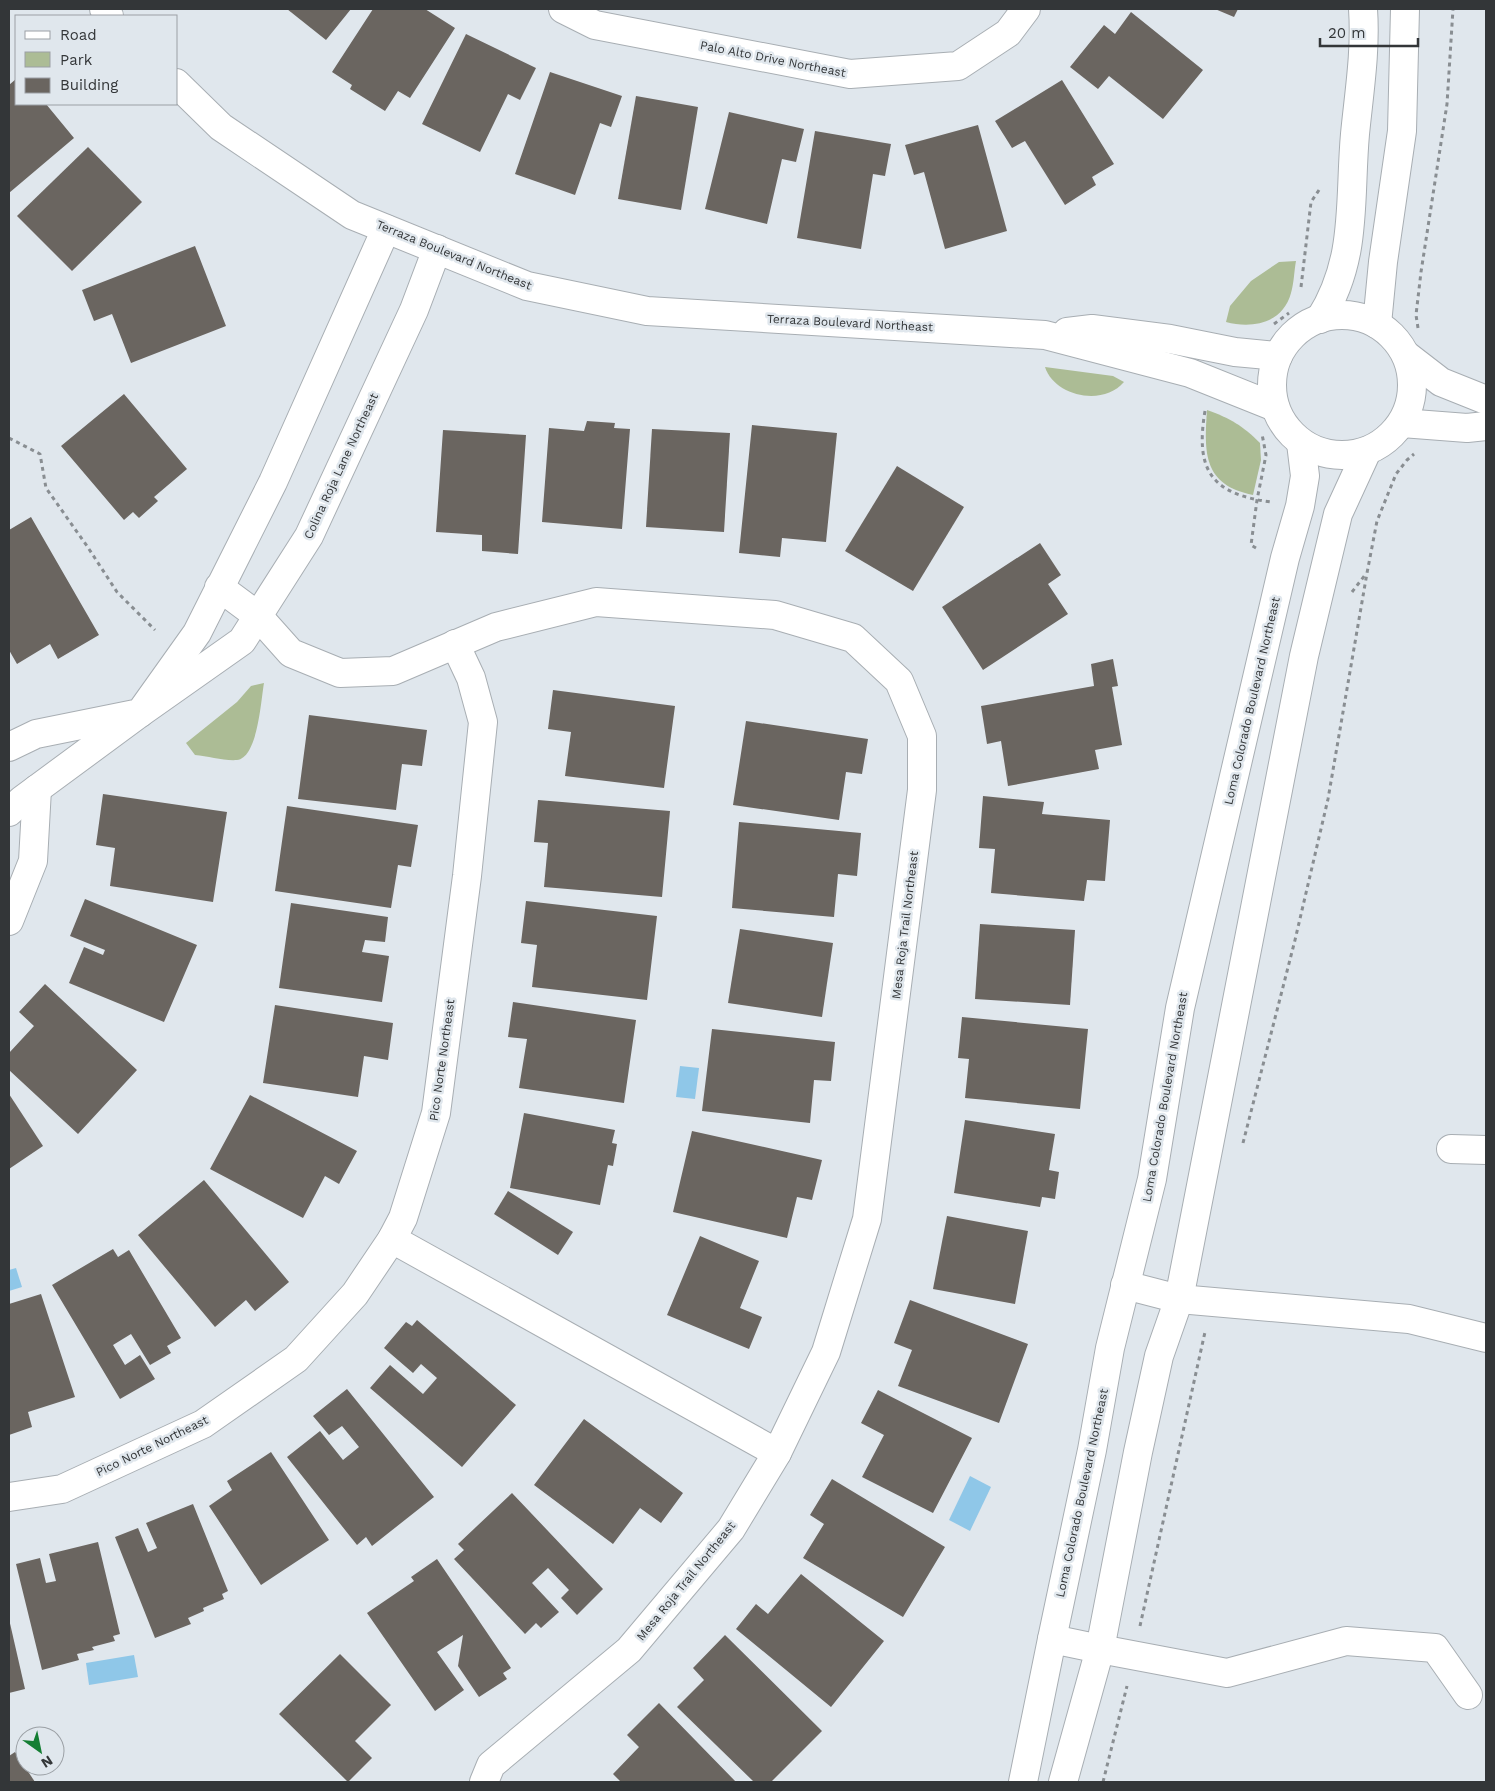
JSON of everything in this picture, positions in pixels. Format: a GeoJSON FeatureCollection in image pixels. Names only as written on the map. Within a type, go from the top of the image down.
{"type":"FeatureCollection","features":[{"type":"Feature","properties":{"kind":"street","name":"Palo Alto Drive Northeast"},"geometry":{"type":"LineString","coordinates":[[563,9],[595,25],[850,74],[958,66],[1008,33],[1026,9]]}},
{"type":"Feature","properties":{"kind":"street"},"geometry":{"type":"LineString","coordinates":[[1320,319],[1339,283],[1352,217],[1355,137],[1365,33],[1363,9]]}},
{"type":"Feature","properties":{"kind":"street"},"geometry":{"type":"LineString","coordinates":[[1377,324],[1383,262],[1402,131],[1405,9]]}},
{"type":"Feature","properties":{"kind":"street","name":"Terraza Boulevard Northeast"},"geometry":{"type":"LineString","coordinates":[[178,85],[221,127],[352,215],[527,286],[647,311],[1045,335],[1190,373],[1275,407]]}},
{"type":"Feature","properties":{"kind":"street","name":"Colina Roja Lane Northeast"},"geometry":{"type":"LineString","coordinates":[[9,747],[36,734],[140,713],[197,633],[273,482],[386,229]]}},
{"type":"Feature","properties":{"kind":"street","name":"Colina Roja Lane Northeast"},"geometry":{"type":"LineString","coordinates":[[9,812],[140,713],[242,641],[309,536],[414,310],[437,249]]}},
{"type":"Feature","properties":{"kind":"street"},"geometry":{"type":"LineString","coordinates":[[1413,344],[1411,402],[1402,423],[1387,440],[1367,452],[1344,456],[1321,453],[1301,442],[1280,420],[1272,390],[1273,372],[1278,356],[1288,340],[1303,327],[1320,319],[1339,315],[1359,316],[1377,324],[1394,337],[1413,344],[1441,382],[1486,400]]}},
{"type":"Feature","properties":{"kind":"street","name":"Terraza Boulevard Northeast"},"geometry":{"type":"LineString","coordinates":[[1045,335],[1092,328],[1170,339],[1235,352],[1278,356]]}},
{"type":"Feature","properties":{"kind":"street"},"geometry":{"type":"LineString","coordinates":[[1402,423],[1467,428],[1486,426]]}},
{"type":"Feature","properties":{"kind":"street","name":"Loma Colorado Boulevard Northeast"},"geometry":{"type":"LineString","coordinates":[[1023,1782],[1092,1450],[1110,1348],[1152,1179],[1180,1008],[1283,567],[1300,506],[1305,476],[1301,442]]}},
{"type":"Feature","properties":{"kind":"street"},"geometry":{"type":"LineString","coordinates":[[1063,1782],[1100,1649],[1138,1452],[1159,1356],[1178,1300],[1304,656],[1338,514],[1367,452]]}},
{"type":"Feature","properties":{"kind":"street","name":"Mesa Roja Trail Northeast"},"geometry":{"type":"LineString","coordinates":[[219,587],[258,616],[291,653],[340,673],[393,671],[496,627],[596,602],[775,615],[853,638],[899,681],[922,736],[922,790],[867,1219],[826,1352],[777,1453],[731,1529],[629,1650],[491,1765],[484,1782]]}},
{"type":"Feature","properties":{"kind":"street","name":"Pico Norte Northeast"},"geometry":{"type":"LineString","coordinates":[[9,1497],[62,1489],[204,1424],[296,1358],[355,1294],[392,1239],[403,1218],[436,1113],[467,876],[483,722],[471,678],[455,644]]}},
{"type":"Feature","properties":{"kind":"street"},"geometry":{"type":"LineString","coordinates":[[9,921],[33,862],[37,789]]}},
{"type":"Feature","properties":{"kind":"street"},"geometry":{"type":"LineString","coordinates":[[1451,1149],[1486,1150]]}},
{"type":"Feature","properties":{"kind":"street"},"geometry":{"type":"LineString","coordinates":[[392,1239],[777,1453]]}},
{"type":"Feature","properties":{"kind":"street"},"geometry":{"type":"LineString","coordinates":[[1125,1285],[1178,1300],[1410,1319],[1486,1338]]}},
{"type":"Feature","properties":{"kind":"street"},"geometry":{"type":"LineString","coordinates":[[1052,1638],[1227,1673],[1346,1641],[1435,1648],[1468,1695]]}},
{"type":"Feature","properties":{"kind":"path"},"geometry":{"type":"LineString","coordinates":[[1413,344],[1418,328],[1416,315],[1429,210],[1447,104],[1453,9]]}},
{"type":"Feature","properties":{"kind":"path"},"geometry":{"type":"LineString","coordinates":[[1299,295],[1311,202]]}},
{"type":"Feature","properties":{"kind":"path"},"geometry":{"type":"LineString","coordinates":[[1268,326],[1280,321],[1293,308]]}},
{"type":"Feature","properties":{"kind":"path"},"geometry":{"type":"LineString","coordinates":[[1206,405],[1202,428],[1203,454],[1210,474],[1226,489],[1245,498],[1257,500]]}},
{"type":"Feature","properties":{"kind":"path"},"geometry":{"type":"LineString","coordinates":[[1251,545],[1266,455],[1264,438],[1260,430]]}},
{"type":"Feature","properties":{"kind":"path"},"geometry":{"type":"LineString","coordinates":[[9,438],[40,454],[46,488],[117,592],[155,630]]}},
{"type":"Feature","properties":{"kind":"path"},"geometry":{"type":"LineString","coordinates":[[1241,1151],[1295,940],[1328,799],[1366,573],[1377,521],[1396,474]]}},
{"type":"Feature","properties":{"kind":"path"},"geometry":{"type":"LineString","coordinates":[[1103,1782],[1135,1656],[1212,1302]]}},
{"type":"Feature","properties":{"kind":"green space"},"geometry":{"type":"Polygon","coordinates":[[[1296,261],[1291,293],[1281,311],[1274,317],[1256,324],[1246,325],[1226,322],[1230,306],[1251,281],[1279,262],[1296,261]]]}},
{"type":"Feature","properties":{"kind":"green space"},"geometry":{"type":"Polygon","coordinates":[[[1045,367],[1113,376],[1124,382],[1115,390],[1104,394],[1080,395],[1058,385],[1050,377],[1045,367]]]}},
{"type":"Feature","properties":{"kind":"green space"},"geometry":{"type":"Polygon","coordinates":[[[1207,410],[1236,423],[1260,443],[1261,460],[1253,495],[1224,484],[1210,465],[1206,440],[1207,410]]]}},
{"type":"Feature","properties":{"kind":"green space"},"geometry":{"type":"Polygon","coordinates":[[[264,683],[260,714],[254,739],[244,757],[232,760],[195,755],[186,743],[237,702],[251,686],[264,683]]]}},
{"type":"Feature","properties":{"kind":"water"},"geometry":{"type":"Polygon","coordinates":[[[680,1066],[699,1068],[695,1099],[676,1097],[680,1066]]]}},
{"type":"Feature","properties":{"kind":"water"},"geometry":{"type":"Polygon","coordinates":[[[16,1268],[22,1287],[9,1291],[9,1270],[16,1268]]]}},
{"type":"Feature","properties":{"kind":"water"},"geometry":{"type":"Polygon","coordinates":[[[970,1476],[991,1487],[970,1531],[949,1520],[970,1476]]]}},
{"type":"Feature","properties":{"kind":"water"},"geometry":{"type":"Polygon","coordinates":[[[134,1655],[138,1677],[89,1685],[86,1663],[134,1655]]]}},
{"type":"Feature","properties":{"kind":"building"},"geometry":{"type":"Polygon","coordinates":[[[287,9],[351,9],[326,40],[287,9]]]}},
{"type":"Feature","properties":{"kind":"building"},"geometry":{"type":"Polygon","coordinates":[[[373,9],[425,9],[455,28],[410,98],[398,91],[385,111],[350,89],[352,85],[332,72],[373,9]]]}},
{"type":"Feature","properties":{"kind":"building"},"geometry":{"type":"Polygon","coordinates":[[[1215,9],[1238,9],[1234,17],[1215,9]]]}},
{"type":"Feature","properties":{"kind":"building"},"geometry":{"type":"Polygon","coordinates":[[[1131,12],[1203,70],[1163,119],[1109,76],[1098,89],[1070,67],[1104,25],[1115,34],[1131,12]]]}},
{"type":"Feature","properties":{"kind":"building"},"geometry":{"type":"Polygon","coordinates":[[[466,34],[536,68],[520,100],[508,94],[480,152],[422,124],[466,34]]]}},
{"type":"Feature","properties":{"kind":"building"},"geometry":{"type":"Polygon","coordinates":[[[550,72],[622,96],[611,127],[600,123],[575,195],[515,174],[550,72]]]}},
{"type":"Feature","properties":{"kind":"building"},"geometry":{"type":"Polygon","coordinates":[[[15,80],[15,105],[47,105],[74,138],[9,193],[9,85],[15,80]]]}},
{"type":"Feature","properties":{"kind":"building"},"geometry":{"type":"Polygon","coordinates":[[[1062,80],[1114,164],[1092,177],[1096,185],[1065,205],[1025,141],[1012,148],[995,121],[1062,80]]]}},
{"type":"Feature","properties":{"kind":"building"},"geometry":{"type":"Polygon","coordinates":[[[636,96],[698,107],[681,210],[618,199],[636,96]]]}},
{"type":"Feature","properties":{"kind":"building"},"geometry":{"type":"Polygon","coordinates":[[[729,112],[804,129],[796,162],[782,159],[767,224],[705,209],[729,112]]]}},
{"type":"Feature","properties":{"kind":"building"},"geometry":{"type":"Polygon","coordinates":[[[978,125],[1007,231],[945,249],[924,172],[914,175],[905,145],[978,125]]]}},
{"type":"Feature","properties":{"kind":"building"},"geometry":{"type":"Polygon","coordinates":[[[815,131],[891,144],[885,176],[873,174],[861,249],[797,238],[815,131]]]}},
{"type":"Feature","properties":{"kind":"building"},"geometry":{"type":"Polygon","coordinates":[[[88,147],[142,202],[72,271],[17,216],[88,147]]]}},
{"type":"Feature","properties":{"kind":"building"},"geometry":{"type":"Polygon","coordinates":[[[195,246],[226,326],[131,363],[112,314],[94,321],[82,290],[195,246]]]}},
{"type":"Feature","properties":{"kind":"building"},"geometry":{"type":"Polygon","coordinates":[[[124,394],[187,469],[154,497],[158,501],[139,518],[133,512],[124,520],[61,446],[124,394]]]}},
{"type":"Feature","properties":{"kind":"building"},"geometry":{"type":"Polygon","coordinates":[[[587,421],[615,423],[614,428],[630,429],[622,529],[542,522],[549,428],[584,431],[587,421]]]}},
{"type":"Feature","properties":{"kind":"building"},"geometry":{"type":"Polygon","coordinates":[[[752,425],[837,433],[826,542],[782,538],[780,557],[739,553],[752,425]]]}},
{"type":"Feature","properties":{"kind":"building"},"geometry":{"type":"Polygon","coordinates":[[[652,429],[730,433],[724,532],[646,527],[652,429]]]}},
{"type":"Feature","properties":{"kind":"building"},"geometry":{"type":"Polygon","coordinates":[[[443,430],[526,435],[518,554],[482,551],[482,535],[436,532],[443,430]]]}},
{"type":"Feature","properties":{"kind":"building"},"geometry":{"type":"Polygon","coordinates":[[[897,466],[964,507],[913,591],[845,551],[897,466]]]}},
{"type":"Feature","properties":{"kind":"building"},"geometry":{"type":"Polygon","coordinates":[[[31,517],[99,635],[58,659],[50,644],[17,664],[9,650],[9,530],[31,517]]]}},
{"type":"Feature","properties":{"kind":"building"},"geometry":{"type":"Polygon","coordinates":[[[1040,543],[1061,575],[1048,584],[1068,614],[983,670],[942,607],[1040,543]]]}},
{"type":"Feature","properties":{"kind":"building"},"geometry":{"type":"Polygon","coordinates":[[[1113,659],[1118,686],[1112,687],[1122,745],[1095,750],[1099,769],[1008,786],[1001,741],[987,744],[981,706],[1094,686],[1091,664],[1113,659]]]}},
{"type":"Feature","properties":{"kind":"building"},"geometry":{"type":"Polygon","coordinates":[[[553,690],[675,706],[664,788],[565,776],[571,732],[548,729],[553,690]]]}},
{"type":"Feature","properties":{"kind":"building"},"geometry":{"type":"Polygon","coordinates":[[[309,715],[427,730],[422,766],[402,764],[396,810],[298,799],[309,715]]]}},
{"type":"Feature","properties":{"kind":"building"},"geometry":{"type":"Polygon","coordinates":[[[746,721],[868,739],[862,774],[846,772],[839,820],[733,805],[746,721]]]}},
{"type":"Feature","properties":{"kind":"building"},"geometry":{"type":"Polygon","coordinates":[[[103,794],[227,812],[213,902],[110,886],[115,848],[96,845],[103,794]]]}},
{"type":"Feature","properties":{"kind":"building"},"geometry":{"type":"Polygon","coordinates":[[[983,796],[1044,802],[1042,814],[1110,820],[1105,881],[1087,880],[1084,901],[991,893],[995,849],[979,848],[983,796]]]}},
{"type":"Feature","properties":{"kind":"building"},"geometry":{"type":"Polygon","coordinates":[[[538,800],[670,811],[662,897],[544,887],[548,843],[534,842],[538,800]]]}},
{"type":"Feature","properties":{"kind":"building"},"geometry":{"type":"Polygon","coordinates":[[[287,806],[418,825],[411,867],[398,865],[391,908],[275,891],[287,806]]]}},
{"type":"Feature","properties":{"kind":"building"},"geometry":{"type":"Polygon","coordinates":[[[739,822],[861,833],[857,876],[838,874],[834,917],[732,908],[739,822]]]}},
{"type":"Feature","properties":{"kind":"building"},"geometry":{"type":"Polygon","coordinates":[[[85,899],[197,945],[164,1022],[69,983],[84,947],[103,955],[105,950],[70,936],[85,899]]]}},
{"type":"Feature","properties":{"kind":"building"},"geometry":{"type":"Polygon","coordinates":[[[526,901],[657,916],[647,1000],[532,987],[537,945],[521,943],[526,901]]]}},
{"type":"Feature","properties":{"kind":"building"},"geometry":{"type":"Polygon","coordinates":[[[291,903],[388,917],[385,942],[365,940],[362,952],[389,956],[382,1002],[279,988],[291,903]]]}},
{"type":"Feature","properties":{"kind":"building"},"geometry":{"type":"Polygon","coordinates":[[[980,924],[1075,930],[1070,1005],[975,999],[980,924]]]}},
{"type":"Feature","properties":{"kind":"building"},"geometry":{"type":"Polygon","coordinates":[[[740,929],[833,943],[822,1017],[728,1003],[740,929]]]}},
{"type":"Feature","properties":{"kind":"building"},"geometry":{"type":"Polygon","coordinates":[[[45,984],[137,1070],[78,1134],[9,1070],[9,1053],[34,1026],[19,1012],[45,984]]]}},
{"type":"Feature","properties":{"kind":"building"},"geometry":{"type":"Polygon","coordinates":[[[513,1002],[636,1020],[624,1103],[519,1088],[527,1039],[508,1037],[513,1002]]]}},
{"type":"Feature","properties":{"kind":"building"},"geometry":{"type":"Polygon","coordinates":[[[275,1005],[393,1023],[388,1060],[364,1056],[358,1097],[263,1083],[275,1005]]]}},
{"type":"Feature","properties":{"kind":"building"},"geometry":{"type":"Polygon","coordinates":[[[962,1017],[1088,1029],[1080,1109],[965,1098],[969,1059],[958,1058],[962,1017]]]}},
{"type":"Feature","properties":{"kind":"building"},"geometry":{"type":"Polygon","coordinates":[[[712,1029],[835,1042],[831,1081],[814,1080],[810,1123],[702,1111],[712,1029]]]}},
{"type":"Feature","properties":{"kind":"building"},"geometry":{"type":"Polygon","coordinates":[[[9,1094],[43,1146],[9,1169],[9,1094]]]}},
{"type":"Feature","properties":{"kind":"building"},"geometry":{"type":"Polygon","coordinates":[[[250,1095],[357,1151],[339,1184],[325,1176],[303,1218],[210,1169],[250,1095]]]}},
{"type":"Feature","properties":{"kind":"building"},"geometry":{"type":"Polygon","coordinates":[[[524,1113],[615,1130],[612,1143],[617,1144],[613,1166],[608,1165],[600,1205],[510,1188],[524,1113]]]}},
{"type":"Feature","properties":{"kind":"building"},"geometry":{"type":"Polygon","coordinates":[[[965,1120],[1055,1134],[1049,1170],[1059,1172],[1055,1199],[1042,1197],[1040,1207],[954,1193],[965,1120]]]}},
{"type":"Feature","properties":{"kind":"building"},"geometry":{"type":"Polygon","coordinates":[[[692,1131],[822,1160],[812,1200],[797,1197],[787,1238],[673,1212],[692,1131]]]}},
{"type":"Feature","properties":{"kind":"building"},"geometry":{"type":"Polygon","coordinates":[[[204,1180],[289,1282],[255,1311],[246,1300],[215,1327],[138,1235],[204,1180]]]}},
{"type":"Feature","properties":{"kind":"building"},"geometry":{"type":"Polygon","coordinates":[[[508,1191],[573,1232],[558,1255],[494,1214],[508,1191]]]}},
{"type":"Feature","properties":{"kind":"building"},"geometry":{"type":"Polygon","coordinates":[[[947,1216],[1028,1231],[1015,1304],[933,1289],[947,1216]]]}},
{"type":"Feature","properties":{"kind":"building"},"geometry":{"type":"Polygon","coordinates":[[[700,1236],[759,1261],[740,1308],[762,1317],[749,1349],[667,1315],[700,1236]]]}},
{"type":"Feature","properties":{"kind":"building"},"geometry":{"type":"Polygon","coordinates":[[[113,1249],[118,1257],[129,1250],[181,1338],[167,1346],[171,1353],[150,1365],[131,1334],[113,1345],[125,1365],[140,1355],[155,1379],[120,1399],[52,1285],[113,1249]]]}},
{"type":"Feature","properties":{"kind":"building"},"geometry":{"type":"Polygon","coordinates":[[[41,1294],[75,1397],[28,1412],[32,1427],[9,1435],[9,1304],[41,1294]]]}},
{"type":"Feature","properties":{"kind":"building"},"geometry":{"type":"Polygon","coordinates":[[[910,1300],[1028,1344],[999,1423],[898,1386],[912,1350],[894,1343],[910,1300]]]}},
{"type":"Feature","properties":{"kind":"building"},"geometry":{"type":"Polygon","coordinates":[[[417,1320],[516,1405],[462,1467],[370,1388],[390,1365],[423,1394],[437,1378],[421,1364],[413,1373],[384,1348],[406,1322],[412,1326],[417,1320]]]}},
{"type":"Feature","properties":{"kind":"building"},"geometry":{"type":"Polygon","coordinates":[[[347,1389],[434,1497],[372,1546],[366,1537],[357,1545],[287,1457],[320,1431],[343,1460],[359,1447],[342,1426],[329,1435],[313,1416],[347,1389]]]}},
{"type":"Feature","properties":{"kind":"building"},"geometry":{"type":"Polygon","coordinates":[[[878,1390],[972,1438],[933,1513],[862,1477],[884,1435],[861,1423],[878,1390]]]}},
{"type":"Feature","properties":{"kind":"building"},"geometry":{"type":"Polygon","coordinates":[[[584,1419],[683,1493],[661,1523],[640,1508],[613,1544],[534,1485],[584,1419]]]}},
{"type":"Feature","properties":{"kind":"building"},"geometry":{"type":"Polygon","coordinates":[[[271,1452],[329,1540],[261,1585],[209,1506],[232,1490],[227,1481],[271,1452]]]}},
{"type":"Feature","properties":{"kind":"building"},"geometry":{"type":"Polygon","coordinates":[[[832,1479],[945,1547],[903,1617],[803,1558],[824,1524],[810,1515],[832,1479]]]}},
{"type":"Feature","properties":{"kind":"building"},"geometry":{"type":"Polygon","coordinates":[[[512,1493],[603,1589],[577,1615],[561,1598],[569,1590],[548,1568],[532,1583],[559,1612],[541,1628],[536,1623],[525,1634],[454,1559],[464,1550],[458,1544],[512,1493]]]}},
{"type":"Feature","properties":{"kind":"building"},"geometry":{"type":"Polygon","coordinates":[[[193,1504],[228,1591],[222,1594],[224,1599],[203,1608],[204,1611],[188,1618],[191,1624],[155,1638],[115,1537],[138,1528],[148,1552],[157,1548],[146,1523],[193,1504]]]}},
{"type":"Feature","properties":{"kind":"building"},"geometry":{"type":"Polygon","coordinates":[[[98,1542],[120,1634],[113,1636],[115,1641],[92,1647],[94,1650],[77,1654],[79,1660],[42,1670],[16,1564],[40,1558],[46,1583],[56,1581],[49,1554],[98,1542]]]}},
{"type":"Feature","properties":{"kind":"building"},"geometry":{"type":"Polygon","coordinates":[[[437,1559],[511,1668],[503,1673],[507,1679],[479,1697],[458,1666],[463,1635],[437,1652],[464,1690],[435,1711],[367,1613],[414,1581],[411,1577],[437,1559]]]}},
{"type":"Feature","properties":{"kind":"building"},"geometry":{"type":"Polygon","coordinates":[[[801,1574],[884,1641],[831,1707],[736,1629],[756,1604],[768,1614],[801,1574]]]}},
{"type":"Feature","properties":{"kind":"building"},"geometry":{"type":"Polygon","coordinates":[[[9,1619],[25,1689],[9,1693],[9,1619]]]}},
{"type":"Feature","properties":{"kind":"building"},"geometry":{"type":"Polygon","coordinates":[[[725,1635],[822,1731],[771,1782],[754,1782],[677,1707],[704,1680],[693,1668],[725,1635]]]}},
{"type":"Feature","properties":{"kind":"building"},"geometry":{"type":"Polygon","coordinates":[[[340,1654],[391,1705],[355,1741],[372,1758],[348,1782],[279,1714],[340,1654]]]}},
{"type":"Feature","properties":{"kind":"building"},"geometry":{"type":"Polygon","coordinates":[[[659,1703],[736,1782],[621,1782],[613,1774],[639,1747],[627,1735],[659,1703]]]}},
{"type":"Feature","properties":{"kind":"building"},"geometry":{"type":"Polygon","coordinates":[[[15,1752],[15,1776],[31,1776],[35,1782],[9,1782],[9,1756],[15,1752]]]}}]}
